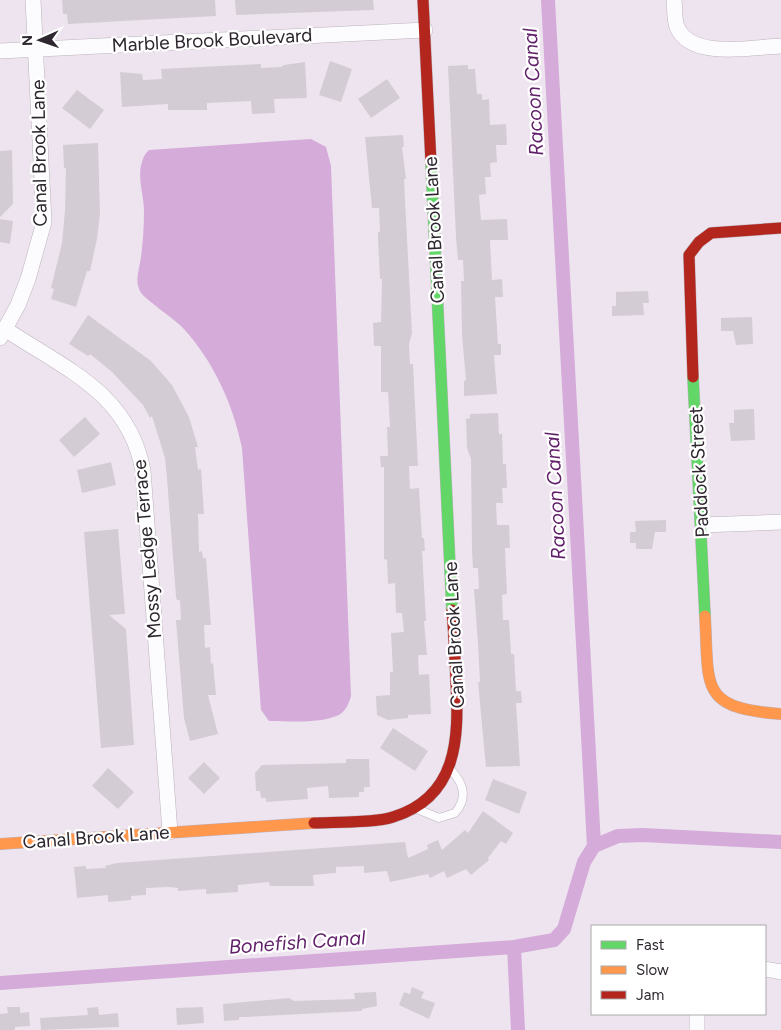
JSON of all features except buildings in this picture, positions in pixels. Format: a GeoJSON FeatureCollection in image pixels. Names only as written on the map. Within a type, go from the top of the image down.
{"type":"FeatureCollection","features":[{"type":"Feature","properties":{"kind":"street","name":"Canal Brook Lane"},"geometry":{"type":"LineString","coordinates":[[3,334],[28,279],[44,222],[33,0]]}},
{"type":"Feature","properties":{"kind":"street","name":"Canal Brook Lane"},"geometry":{"type":"LineString","coordinates":[[0,844],[392,818],[415,808],[445,778],[457,746],[458,727],[423,0]]}},
{"type":"Feature","properties":{"kind":"street"},"geometry":{"type":"LineString","coordinates":[[674,0],[678,27],[688,42],[706,48],[781,46]]}},
{"type":"Feature","properties":{"kind":"street","name":"Marble Brook Boulevard"},"geometry":{"type":"LineString","coordinates":[[0,51],[425,30]]}},
{"type":"Feature","properties":{"kind":"street","name":"Paddock Street"},"geometry":{"type":"LineString","coordinates":[[781,228],[711,233],[699,242],[690,256],[688,274],[708,670],[713,690],[721,702],[744,710],[781,714]]}},
{"type":"Feature","properties":{"kind":"street","name":"Mossy Ledge Terrace"},"geometry":{"type":"LineString","coordinates":[[3,334],[109,400],[129,427],[138,448],[143,471],[170,832]]}},
{"type":"Feature","properties":{"kind":"street"},"geometry":{"type":"LineString","coordinates":[[702,525],[781,522]]}},
{"type":"Feature","properties":{"kind":"street"},"geometry":{"type":"LineString","coordinates":[[766,969],[781,972]]}},
{"type":"Feature","properties":{"kind":"street"},"geometry":{"type":"LineString","coordinates":[[697,1015],[697,1030]]}},
{"type":"Feature","properties":{"kind":"lane"},"geometry":{"type":"LineString","coordinates":[[415,808],[423,813],[439,818],[454,814],[462,801],[463,786],[450,768]]}},
{"type":"Feature","properties":{"kind":"shaded area"},"geometry":{"type":"Polygon","coordinates":[[[311,139],[326,147],[331,166],[351,696],[344,711],[331,718],[304,721],[269,721],[261,710],[242,448],[227,399],[203,354],[182,327],[143,296],[139,289],[138,276],[144,217],[140,172],[143,158],[149,150],[311,139]]]}},
{"type":"Feature","properties":{"kind":"waterway","name":"Racoon Canal"},"geometry":{"type":"LineString","coordinates":[[514,947],[554,940],[564,929],[584,862],[594,846],[548,0]]}},
{"type":"Feature","properties":{"kind":"waterway"},"geometry":{"type":"LineString","coordinates":[[594,846],[618,836],[643,835],[781,842]]}},
{"type":"Feature","properties":{"kind":"waterway","name":"Bonefish Canal"},"geometry":{"type":"LineString","coordinates":[[0,983],[514,947],[518,1030]]}},
{"type":"Feature","properties":{"kind":"traffic: fast"},"geometry":{"type":"LineString","coordinates":[[431,163],[452,610]]}},
{"type":"Feature","properties":{"kind":"traffic: fast"},"geometry":{"type":"LineString","coordinates":[[693,377],[705,616]]}},
{"type":"Feature","properties":{"kind":"traffic: slow"},"geometry":{"type":"LineString","coordinates":[[705,616],[707,661],[709,677],[714,690],[722,699],[735,706],[754,711],[781,714]]}},
{"type":"Feature","properties":{"kind":"traffic: slow"},"geometry":{"type":"LineString","coordinates":[[0,844],[314,823]]}},
{"type":"Feature","properties":{"kind":"traffic: jam"},"geometry":{"type":"LineString","coordinates":[[423,0],[431,163]]}},
{"type":"Feature","properties":{"kind":"traffic: jam"},"geometry":{"type":"LineString","coordinates":[[693,377],[689,255],[699,242],[711,233],[781,228]]}},
{"type":"Feature","properties":{"kind":"traffic: jam"},"geometry":{"type":"LineString","coordinates":[[314,823],[366,821],[393,817],[414,808],[431,795],[442,780],[450,763],[455,744],[457,724],[452,610]]}}]}
